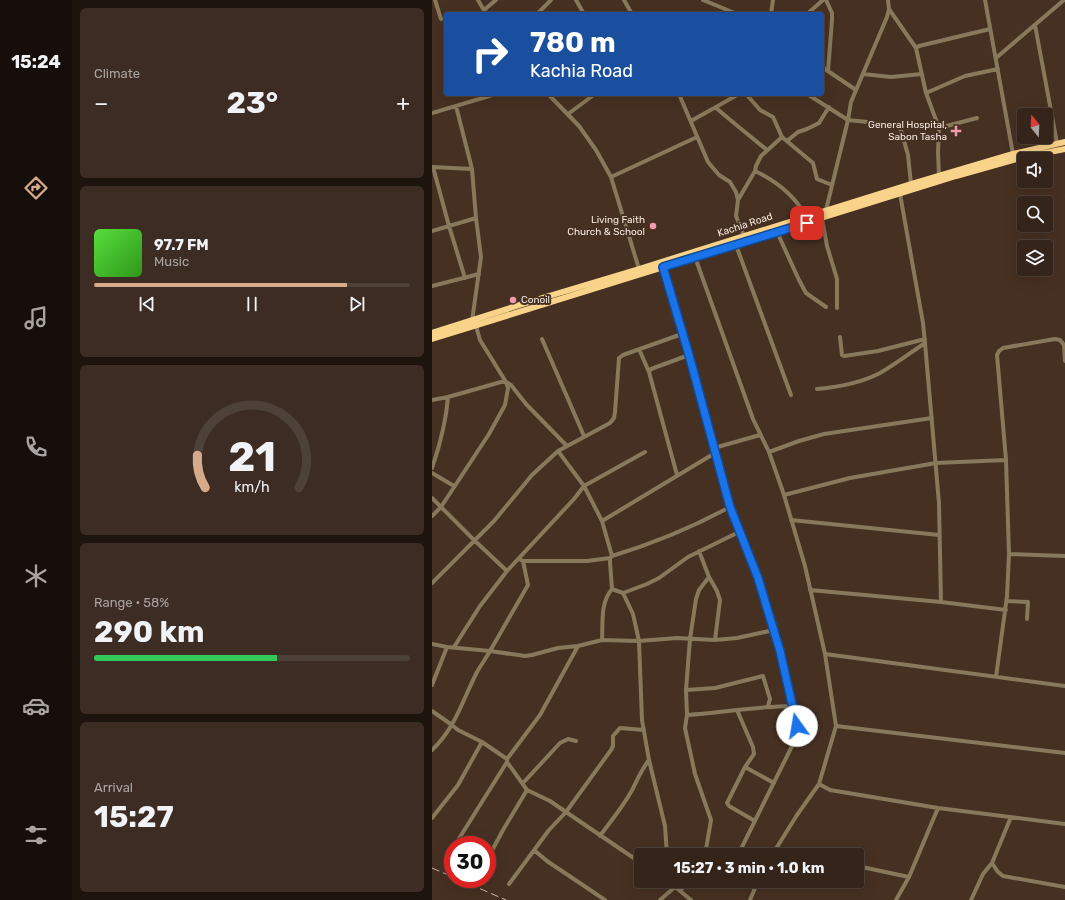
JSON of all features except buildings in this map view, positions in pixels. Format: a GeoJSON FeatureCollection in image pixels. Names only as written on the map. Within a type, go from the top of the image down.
{"type":"FeatureCollection","features":[{"type":"Feature","properties":{"kind":"highway","name":"Kachia Road"},"geometry":{"type":"LineString","coordinates":[[432,339],[529,302],[911,184],[1014,154],[1065,142]]}},
{"type":"Feature","properties":{"kind":"highway","name":"Kachia Road"},"geometry":{"type":"LineString","coordinates":[[487,319],[663,267],[1009,161],[1065,149]]}},
{"type":"Feature","properties":{"kind":"highway","name":"Kachia Road"},"geometry":{"type":"LineString","coordinates":[[432,333],[473,324]]}},
{"type":"Feature","properties":{"kind":"street"},"geometry":{"type":"LineString","coordinates":[[435,0],[441,19]]}},
{"type":"Feature","properties":{"kind":"street"},"geometry":{"type":"LineString","coordinates":[[478,0],[485,12],[496,0]]}},
{"type":"Feature","properties":{"kind":"street"},"geometry":{"type":"LineString","coordinates":[[539,12],[551,0]]}},
{"type":"Feature","properties":{"kind":"street"},"geometry":{"type":"LineString","coordinates":[[576,0],[583,12]]}},
{"type":"Feature","properties":{"kind":"street"},"geometry":{"type":"LineString","coordinates":[[624,0],[631,12]]}},
{"type":"Feature","properties":{"kind":"street"},"geometry":{"type":"LineString","coordinates":[[703,0],[731,12]]}},
{"type":"Feature","properties":{"kind":"street"},"geometry":{"type":"LineString","coordinates":[[771,12],[773,0]]}},
{"type":"Feature","properties":{"kind":"street"},"geometry":{"type":"LineString","coordinates":[[809,12],[824,0],[832,13],[828,71]]}},
{"type":"Feature","properties":{"kind":"street"},"geometry":{"type":"LineString","coordinates":[[826,210],[850,106],[887,17],[889,9],[888,0]]}},
{"type":"Feature","properties":{"kind":"street"},"geometry":{"type":"LineString","coordinates":[[985,0],[1014,154]]}},
{"type":"Feature","properties":{"kind":"street"},"geometry":{"type":"LineString","coordinates":[[996,58],[1064,0]]}},
{"type":"Feature","properties":{"kind":"street"},"geometry":{"type":"LineString","coordinates":[[889,9],[916,48],[926,93],[940,128],[938,152],[939,176]]}},
{"type":"Feature","properties":{"kind":"street"},"geometry":{"type":"LineString","coordinates":[[1035,25],[1057,143]]}},
{"type":"Feature","properties":{"kind":"street"},"geometry":{"type":"LineString","coordinates":[[916,48],[990,28]]}},
{"type":"Feature","properties":{"kind":"street"},"geometry":{"type":"LineString","coordinates":[[824,69],[856,90]]}},
{"type":"Feature","properties":{"kind":"street"},"geometry":{"type":"LineString","coordinates":[[926,93],[966,76],[998,69]]}},
{"type":"Feature","properties":{"kind":"street"},"geometry":{"type":"LineString","coordinates":[[863,74],[891,77],[922,74]]}},
{"type":"Feature","properties":{"kind":"street"},"geometry":{"type":"LineString","coordinates":[[432,113],[489,96]]}},
{"type":"Feature","properties":{"kind":"street"},"geometry":{"type":"LineString","coordinates":[[550,96],[579,126],[592,144],[611,177],[639,269]]}},
{"type":"Feature","properties":{"kind":"street"},"geometry":{"type":"LineString","coordinates":[[568,114],[592,96]]}},
{"type":"Feature","properties":{"kind":"street"},"geometry":{"type":"LineString","coordinates":[[680,96],[708,162],[719,175],[730,182],[736,192],[738,200],[736,216],[744,236]]}},
{"type":"Feature","properties":{"kind":"street"},"geometry":{"type":"LineString","coordinates":[[691,121],[736,96]]}},
{"type":"Feature","properties":{"kind":"street"},"geometry":{"type":"LineString","coordinates":[[748,96],[760,110],[773,117],[782,137],[813,163],[817,179],[821,182],[832,185]]}},
{"type":"Feature","properties":{"kind":"street"},"geometry":{"type":"LineString","coordinates":[[810,96],[848,120],[896,125],[899,127],[908,155],[911,184]]}},
{"type":"Feature","properties":{"kind":"street"},"geometry":{"type":"LineString","coordinates":[[432,516],[441,507],[489,434],[505,406],[508,396],[506,382],[480,340],[473,324],[481,256],[472,169],[456,106]]}},
{"type":"Feature","properties":{"kind":"street"},"geometry":{"type":"LineString","coordinates":[[787,141],[798,132],[818,123],[829,107]]}},
{"type":"Feature","properties":{"kind":"street"},"geometry":{"type":"LineString","coordinates":[[716,108],[767,150]]}},
{"type":"Feature","properties":{"kind":"street"},"geometry":{"type":"LineString","coordinates":[[940,128],[977,118]]}},
{"type":"Feature","properties":{"kind":"street"},"geometry":{"type":"LineString","coordinates":[[611,177],[697,137]]}},
{"type":"Feature","properties":{"kind":"street"},"geometry":{"type":"LineString","coordinates":[[738,200],[755,171],[758,161],[767,150],[782,137]]}},
{"type":"Feature","properties":{"kind":"street"},"geometry":{"type":"LineString","coordinates":[[465,278],[432,167],[472,169]]}},
{"type":"Feature","properties":{"kind":"street"},"geometry":{"type":"LineString","coordinates":[[755,171],[766,176],[782,187],[794,199],[806,216]]}},
{"type":"Feature","properties":{"kind":"street"},"geometry":{"type":"LineString","coordinates":[[900,194],[925,341],[939,503],[941,602]]}},
{"type":"Feature","properties":{"kind":"street"},"geometry":{"type":"LineString","coordinates":[[432,231],[476,218]]}},
{"type":"Feature","properties":{"kind":"street"},"geometry":{"type":"LineString","coordinates":[[822,218],[827,246],[837,279],[837,308]]}},
{"type":"Feature","properties":{"kind":"street"},"geometry":{"type":"LineString","coordinates":[[777,232],[806,293],[826,307]]}},
{"type":"Feature","properties":{"kind":"street"},"geometry":{"type":"LineString","coordinates":[[736,244],[791,395]]}},
{"type":"Feature","properties":{"kind":"street"},"geometry":{"type":"LineString","coordinates":[[695,257],[726,348],[760,435],[769,452],[784,495],[805,566],[825,654],[836,726],[819,784],[776,848]]}},
{"type":"Feature","properties":{"kind":"street"},"geometry":{"type":"LineString","coordinates":[[663,267],[689,355],[730,507],[758,578],[774,630],[797,726],[797,736],[742,848]]}},
{"type":"Feature","properties":{"kind":"street"},"geometry":{"type":"LineString","coordinates":[[432,286],[479,274]]}},
{"type":"Feature","properties":{"kind":"street"},"geometry":{"type":"LineString","coordinates":[[432,583],[494,521],[532,475],[558,451],[566,445],[610,423],[614,418],[619,358],[639,349],[682,334]]}},
{"type":"Feature","properties":{"kind":"street"},"geometry":{"type":"LineString","coordinates":[[840,338],[841,352],[844,356],[878,352],[925,341]]}},
{"type":"Feature","properties":{"kind":"street"},"geometry":{"type":"LineString","coordinates":[[542,339],[584,436]]}},
{"type":"Feature","properties":{"kind":"street"},"geometry":{"type":"LineString","coordinates":[[996,677],[1007,601],[1009,554],[1006,460],[997,355],[1003,348],[1055,339],[1060,340],[1064,344],[1065,361]]}},
{"type":"Feature","properties":{"kind":"street"},"geometry":{"type":"LineString","coordinates":[[817,389],[835,388],[858,382],[880,373],[925,341]]}},
{"type":"Feature","properties":{"kind":"street"},"geometry":{"type":"LineString","coordinates":[[639,349],[649,372],[677,475]]}},
{"type":"Feature","properties":{"kind":"street"},"geometry":{"type":"LineString","coordinates":[[649,372],[651,369],[689,355]]}},
{"type":"Feature","properties":{"kind":"street"},"geometry":{"type":"LineString","coordinates":[[432,400],[506,382],[511,385],[526,404],[566,445]]}},
{"type":"Feature","properties":{"kind":"street"},"geometry":{"type":"LineString","coordinates":[[432,468],[441,442],[447,415],[448,397]]}},
{"type":"Feature","properties":{"kind":"street"},"geometry":{"type":"LineString","coordinates":[[769,452],[824,434],[932,418]]}},
{"type":"Feature","properties":{"kind":"street"},"geometry":{"type":"LineString","coordinates":[[602,521],[715,450],[760,435]]}},
{"type":"Feature","properties":{"kind":"street"},"geometry":{"type":"LineString","coordinates":[[558,451],[584,486],[602,521],[611,557],[612,589],[603,610],[602,640]]}},
{"type":"Feature","properties":{"kind":"street"},"geometry":{"type":"LineString","coordinates":[[454,648],[480,606],[507,571],[521,560],[584,486],[645,452]]}},
{"type":"Feature","properties":{"kind":"street"},"geometry":{"type":"LineString","coordinates":[[784,495],[850,478],[936,463],[1006,460]]}},
{"type":"Feature","properties":{"kind":"street"},"geometry":{"type":"LineString","coordinates":[[432,473],[454,486]]}},
{"type":"Feature","properties":{"kind":"street"},"geometry":{"type":"LineString","coordinates":[[432,498],[507,571]]}},
{"type":"Feature","properties":{"kind":"street"},"geometry":{"type":"LineString","coordinates":[[521,560],[587,560],[611,557],[644,547],[676,534],[730,507]]}},
{"type":"Feature","properties":{"kind":"street"},"geometry":{"type":"LineString","coordinates":[[791,520],[940,535]]}},
{"type":"Feature","properties":{"kind":"street"},"geometry":{"type":"LineString","coordinates":[[612,589],[623,593],[647,584],[659,578],[699,550],[739,532]]}},
{"type":"Feature","properties":{"kind":"street"},"geometry":{"type":"LineString","coordinates":[[699,550],[720,600],[715,640]]}},
{"type":"Feature","properties":{"kind":"street"},"geometry":{"type":"LineString","coordinates":[[1009,554],[1065,556]]}},
{"type":"Feature","properties":{"kind":"street"},"geometry":{"type":"LineString","coordinates":[[432,750],[452,725],[477,672],[528,585],[521,560]]}},
{"type":"Feature","properties":{"kind":"street"},"geometry":{"type":"LineString","coordinates":[[706,848],[711,820],[695,774],[685,728],[687,715],[686,690],[690,639],[696,599],[699,590],[709,576]]}},
{"type":"Feature","properties":{"kind":"street"},"geometry":{"type":"LineString","coordinates":[[810,590],[941,602],[1006,610]]}},
{"type":"Feature","properties":{"kind":"street"},"geometry":{"type":"LineString","coordinates":[[623,593],[633,614],[639,641],[642,720],[649,760],[665,826],[667,848]]}},
{"type":"Feature","properties":{"kind":"street"},"geometry":{"type":"LineString","coordinates":[[1007,601],[1028,602],[1027,619]]}},
{"type":"Feature","properties":{"kind":"street"},"geometry":{"type":"LineString","coordinates":[[432,644],[525,656],[602,640],[715,640],[737,638],[774,630]]}},
{"type":"Feature","properties":{"kind":"street"},"geometry":{"type":"LineString","coordinates":[[461,836],[507,760],[540,715],[578,646]]}},
{"type":"Feature","properties":{"kind":"street"},"geometry":{"type":"LineString","coordinates":[[432,685],[447,647]]}},
{"type":"Feature","properties":{"kind":"street"},"geometry":{"type":"LineString","coordinates":[[825,654],[1065,686]]}},
{"type":"Feature","properties":{"kind":"street"},"geometry":{"type":"LineString","coordinates":[[686,690],[715,688],[763,676],[770,700],[768,706]]}},
{"type":"Feature","properties":{"kind":"street"},"geometry":{"type":"LineString","coordinates":[[687,715],[710,714],[768,706],[793,706]]}},
{"type":"Feature","properties":{"kind":"street"},"geometry":{"type":"LineString","coordinates":[[737,710],[753,748],[754,754],[745,767],[726,803],[755,821]]}},
{"type":"Feature","properties":{"kind":"street"},"geometry":{"type":"LineString","coordinates":[[432,711],[458,730],[482,742],[507,760],[527,790],[550,801],[634,858]]}},
{"type":"Feature","properties":{"kind":"street"},"geometry":{"type":"LineString","coordinates":[[836,726],[1065,753]]}},
{"type":"Feature","properties":{"kind":"street"},"geometry":{"type":"LineString","coordinates":[[509,884],[549,830],[566,812],[611,750],[613,746],[613,736],[620,728],[644,730]]}},
{"type":"Feature","properties":{"kind":"street"},"geometry":{"type":"LineString","coordinates":[[523,783],[560,743],[568,739],[576,741]]}},
{"type":"Feature","properties":{"kind":"street"},"geometry":{"type":"LineString","coordinates":[[432,818],[458,785],[482,742]]}},
{"type":"Feature","properties":{"kind":"street"},"geometry":{"type":"LineString","coordinates":[[600,836],[625,802],[641,771],[649,760]]}},
{"type":"Feature","properties":{"kind":"street"},"geometry":{"type":"LineString","coordinates":[[745,767],[774,783]]}},
{"type":"Feature","properties":{"kind":"street"},"geometry":{"type":"LineString","coordinates":[[819,784],[830,790],[938,808],[1065,824]]}},
{"type":"Feature","properties":{"kind":"street"},"geometry":{"type":"LineString","coordinates":[[496,843],[527,790]]}},
{"type":"Feature","properties":{"kind":"street"},"geometry":{"type":"LineString","coordinates":[[896,900],[909,877],[938,808]]}},
{"type":"Feature","properties":{"kind":"street"},"geometry":{"type":"LineString","coordinates":[[971,900],[984,874],[992,863],[1011,817]]}},
{"type":"Feature","properties":{"kind":"street"},"geometry":{"type":"LineString","coordinates":[[534,850],[547,861],[605,900]]}},
{"type":"Feature","properties":{"kind":"street"},"geometry":{"type":"LineString","coordinates":[[992,863],[998,872],[1003,876],[1065,887]]}},
{"type":"Feature","properties":{"kind":"street"},"geometry":{"type":"LineString","coordinates":[[864,867],[909,877]]}},
{"type":"Feature","properties":{"kind":"street"},"geometry":{"type":"LineString","coordinates":[[660,900],[672,888]]}},
{"type":"Feature","properties":{"kind":"street"},"geometry":{"type":"LineString","coordinates":[[676,888],[691,900]]}},
{"type":"Feature","properties":{"kind":"street"},"geometry":{"type":"LineString","coordinates":[[750,900],[755,888]]}},
{"type":"Feature","properties":{"kind":"railway"},"geometry":{"type":"LineString","coordinates":[[432,868],[444,873]]}},
{"type":"Feature","properties":{"kind":"railway"},"geometry":{"type":"LineString","coordinates":[[479,888],[506,900]]}},
{"type":"Feature","properties":{"kind":"place","name":"General Hospital, Sabon Tasha"},"geometry":{"type":"Point","coordinates":[956,131]}},
{"type":"Feature","properties":{"kind":"place","name":"Living Faith Church & School"},"geometry":{"type":"Point","coordinates":[653,226]}},
{"type":"Feature","properties":{"kind":"place","name":"Conoil"},"geometry":{"type":"Point","coordinates":[513,300]}},
{"type":"Feature","properties":{"kind":"route"},"geometry":{"type":"LineString","coordinates":[[797,726],[780,651],[758,578],[730,507],[689,355],[663,267],[807,223]]}}]}
